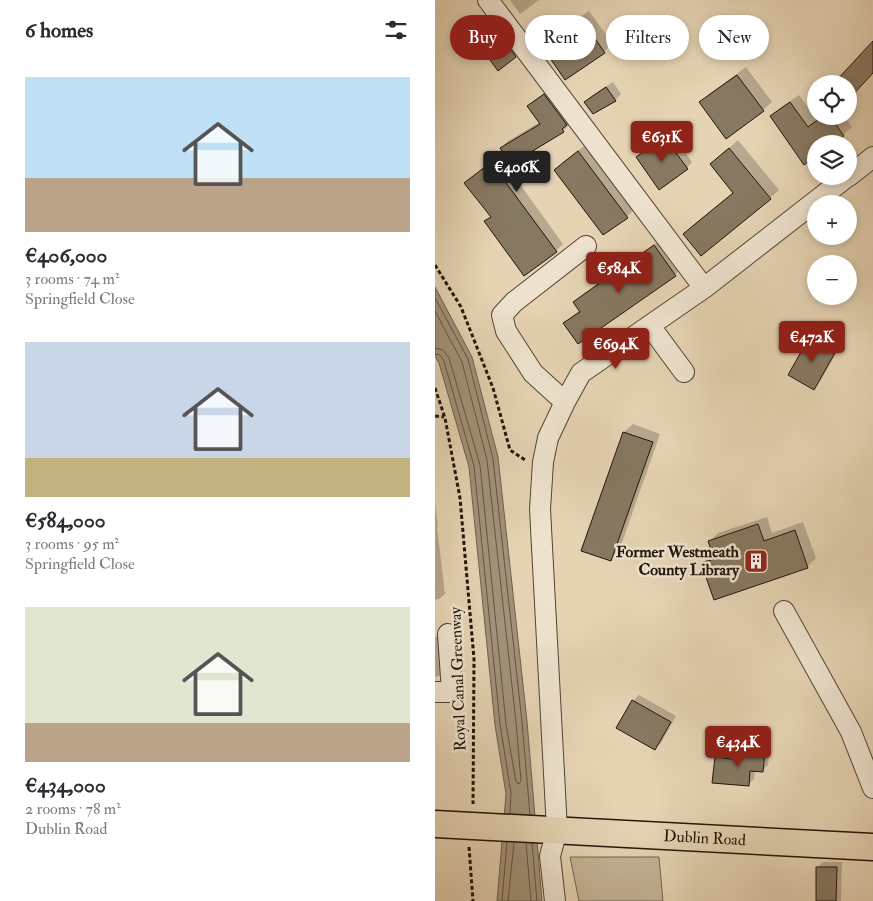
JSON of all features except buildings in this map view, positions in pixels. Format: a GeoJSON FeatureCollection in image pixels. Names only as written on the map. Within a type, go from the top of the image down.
{"type":"FeatureCollection","features":[{"type":"Feature","properties":{"kind":"main road","name":"Dublin Road"},"geometry":{"type":"LineString","coordinates":[[435,824],[873,846]]}},
{"type":"Feature","properties":{"kind":"street"},"geometry":{"type":"LineString","coordinates":[[488,0],[704,288]]}},
{"type":"Feature","properties":{"kind":"street"},"geometry":{"type":"LineString","coordinates":[[857,169],[873,157]]}},
{"type":"Feature","properties":{"kind":"street"},"geometry":{"type":"LineString","coordinates":[[555,901],[547,830],[540,509],[543,462],[548,438],[581,373],[704,288],[836,185]]}},
{"type":"Feature","properties":{"kind":"street"},"geometry":{"type":"LineString","coordinates":[[565,402],[533,373],[506,331],[502,315],[513,302],[586,246]]}},
{"type":"Feature","properties":{"kind":"street"},"geometry":{"type":"LineString","coordinates":[[649,326],[684,372]]}},
{"type":"Feature","properties":{"kind":"street"},"geometry":{"type":"LineString","coordinates":[[784,611],[851,732],[873,788]]}},
{"type":"Feature","properties":{"kind":"street"},"geometry":{"type":"LineString","coordinates":[[435,692],[452,692],[448,634]]}},
{"type":"Feature","properties":{"kind":"path"},"geometry":{"type":"LineString","coordinates":[[435,266],[461,307],[493,388],[510,450],[524,460],[543,462]]}},
{"type":"Feature","properties":{"kind":"path","name":"Royal Canal Greenway"},"geometry":{"type":"LineString","coordinates":[[435,388],[445,418],[460,498],[474,659],[473,901]]}},
{"type":"Feature","properties":{"kind":"path"},"geometry":{"type":"LineString","coordinates":[[435,416],[445,418]]}},
{"type":"Feature","properties":{"kind":"shaded area"},"geometry":{"type":"Polygon","coordinates":[[[570,857],[659,857],[663,901],[579,901],[570,857]]]}},
{"type":"Feature","properties":{"kind":"water"},"geometry":{"type":"Polygon","coordinates":[[[435,287],[472,357],[498,457],[527,721],[542,901],[497,901],[506,794],[495,725],[469,467],[439,363],[435,356],[435,287]]]}},
{"type":"Feature","properties":{"kind":"place","name":"Former Westmeath County Library"},"geometry":{"type":"Point","coordinates":[756,561]}}]}
